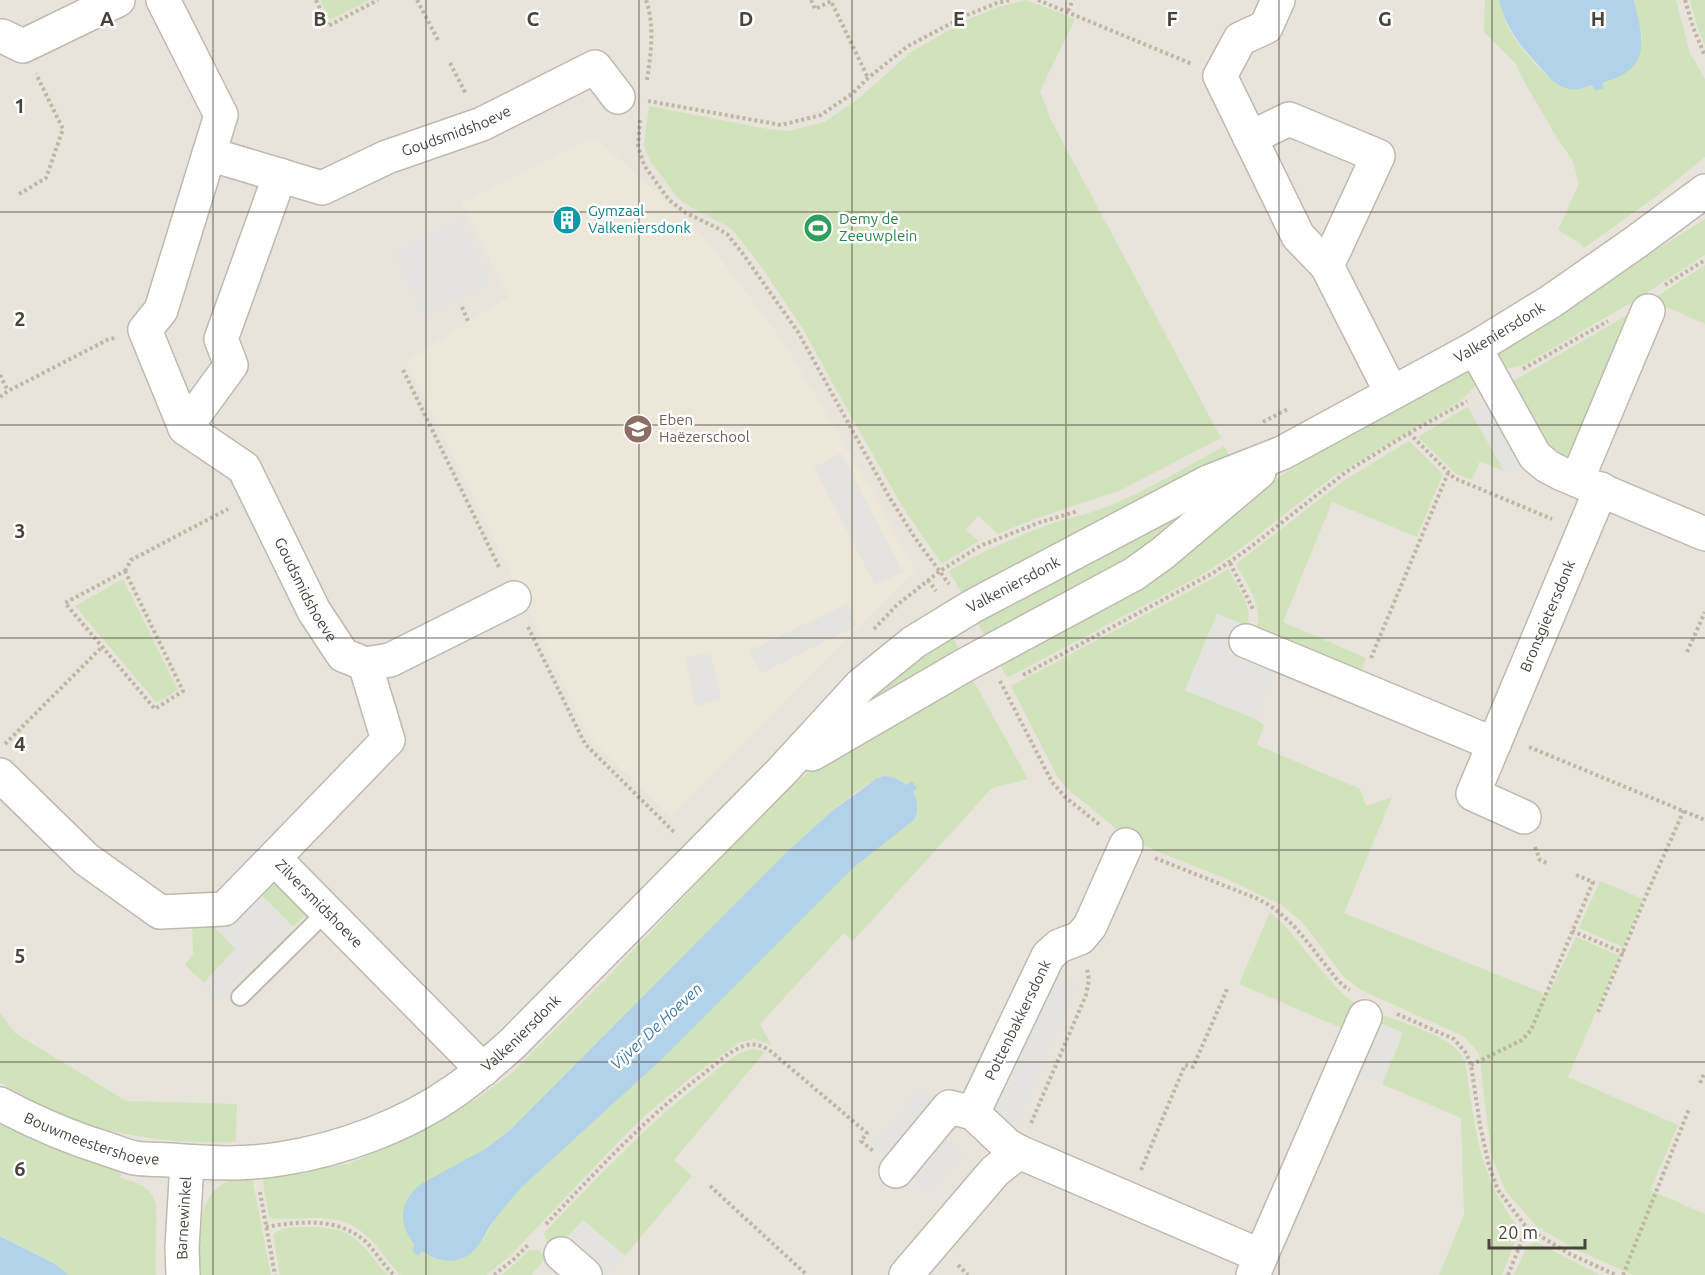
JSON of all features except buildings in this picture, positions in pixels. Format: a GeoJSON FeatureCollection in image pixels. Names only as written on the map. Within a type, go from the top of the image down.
{"type":"FeatureCollection","features":[{"type":"Feature","properties":{"kind":"street"},"geometry":{"type":"LineString","coordinates":[[11,41],[118,0]]}},
{"type":"Feature","properties":{"kind":"street"},"geometry":{"type":"LineString","coordinates":[[163,0],[221,115],[160,310],[145,330],[185,428]]}},
{"type":"Feature","properties":{"kind":"street"},"geometry":{"type":"LineString","coordinates":[[1278,0],[1266,27],[1240,39],[1220,76],[1298,236],[1327,266],[1391,393]]}},
{"type":"Feature","properties":{"kind":"street","name":"Goudsmidshoeve"},"geometry":{"type":"LineString","coordinates":[[209,154],[322,188],[387,157],[482,124],[596,67],[637,101]]}},
{"type":"Feature","properties":{"kind":"street"},"geometry":{"type":"LineString","coordinates":[[1250,138],[1289,119],[1378,156],[1327,266]]}},
{"type":"Feature","properties":{"kind":"street"},"geometry":{"type":"LineString","coordinates":[[185,428],[231,365],[221,339],[280,175]]}},
{"type":"Feature","properties":{"kind":"street","name":"Valkeniersdonk"},"geometry":{"type":"LineString","coordinates":[[187,1162],[254,1162],[280,1159],[334,1147],[426,1108],[455,1090],[483,1070],[512,1044],[782,771],[861,685],[914,642],[964,611],[1208,482],[1282,453],[1475,348],[1550,302],[1705,191]]}},
{"type":"Feature","properties":{"kind":"street","name":"Bronsgietersdonk"},"geometry":{"type":"LineString","coordinates":[[1524,817],[1473,794],[1583,532],[1589,484],[1654,300]]}},
{"type":"Feature","properties":{"kind":"street"},"geometry":{"type":"LineString","coordinates":[[1475,348],[1540,461],[1560,473],[1705,534]]}},
{"type":"Feature","properties":{"kind":"street","name":"Goudsmidshoeve"},"geometry":{"type":"LineString","coordinates":[[185,428],[244,468],[314,611],[344,655],[365,664]]}},
{"type":"Feature","properties":{"kind":"street","name":"Valkeniersdonk"},"geometry":{"type":"LineString","coordinates":[[782,771],[986,654],[1134,574],[1163,553],[1282,453]]}},
{"type":"Feature","properties":{"kind":"street"},"geometry":{"type":"LineString","coordinates":[[274,858],[388,740],[365,664],[390,660],[514,598]]}},
{"type":"Feature","properties":{"kind":"street"},"geometry":{"type":"LineString","coordinates":[[1246,641],[1496,739]]}},
{"type":"Feature","properties":{"kind":"street","name":"Zilversmidshoeve"},"geometry":{"type":"LineString","coordinates":[[0,775],[86,858],[160,912],[224,909],[274,858],[483,1070]]}},
{"type":"Feature","properties":{"kind":"street","name":"Pottenbakkersdonk"},"geometry":{"type":"LineString","coordinates":[[973,1113],[1048,956],[1059,946],[1080,938],[1090,926],[1126,845]]}},
{"type":"Feature","properties":{"kind":"street"},"geometry":{"type":"LineString","coordinates":[[896,1171],[949,1107],[973,1113],[1019,1152],[1130,1198],[1257,1265],[1370,1007]]}},
{"type":"Feature","properties":{"kind":"street","name":"Bouwmeestershoeve"},"geometry":{"type":"LineString","coordinates":[[0,1104],[33,1122],[62,1134],[134,1157],[187,1162]]}},
{"type":"Feature","properties":{"kind":"street"},"geometry":{"type":"LineString","coordinates":[[906,1275],[995,1171],[1019,1152]]}},
{"type":"Feature","properties":{"kind":"street","name":"Barnewinkel"},"geometry":{"type":"LineString","coordinates":[[183,1275],[182,1248],[187,1162]]}},
{"type":"Feature","properties":{"kind":"lane"},"geometry":{"type":"LineString","coordinates":[[240,997],[327,911]]}},
{"type":"Feature","properties":{"kind":"path"},"geometry":{"type":"LineString","coordinates":[[316,0],[328,26],[378,0]]}},
{"type":"Feature","properties":{"kind":"path"},"geometry":{"type":"LineString","coordinates":[[417,0],[438,40]]}},
{"type":"Feature","properties":{"kind":"path"},"geometry":{"type":"LineString","coordinates":[[646,0],[652,22],[652,33],[637,101],[638,146],[644,165],[669,200],[686,213],[727,234],[798,332],[888,495],[915,538],[940,571],[964,611]]}},
{"type":"Feature","properties":{"kind":"path"},"geometry":{"type":"LineString","coordinates":[[811,0],[815,9],[831,1],[868,78]]}},
{"type":"Feature","properties":{"kind":"path"},"geometry":{"type":"LineString","coordinates":[[637,101],[781,125],[820,115],[853,93],[908,46],[967,15],[1010,0]]}},
{"type":"Feature","properties":{"kind":"path"},"geometry":{"type":"LineString","coordinates":[[1038,0],[1220,76]]}},
{"type":"Feature","properties":{"kind":"path"},"geometry":{"type":"LineString","coordinates":[[1068,11],[1073,0]]}},
{"type":"Feature","properties":{"kind":"path"},"geometry":{"type":"LineString","coordinates":[[1685,0],[1705,56]]}},
{"type":"Feature","properties":{"kind":"path"},"geometry":{"type":"LineString","coordinates":[[11,41],[63,129],[46,178],[19,194]]}},
{"type":"Feature","properties":{"kind":"path"},"geometry":{"type":"LineString","coordinates":[[1654,300],[1705,260]]}},
{"type":"Feature","properties":{"kind":"path"},"geometry":{"type":"LineString","coordinates":[[462,307],[469,323]]}},
{"type":"Feature","properties":{"kind":"path"},"geometry":{"type":"LineString","coordinates":[[1021,676],[1230,563],[1346,472],[1409,433],[1614,317]]}},
{"type":"Feature","properties":{"kind":"path"},"geometry":{"type":"LineString","coordinates":[[0,397],[110,339],[145,330]]}},
{"type":"Feature","properties":{"kind":"path"},"geometry":{"type":"LineString","coordinates":[[403,370],[585,744],[675,833]]}},
{"type":"Feature","properties":{"kind":"path"},"geometry":{"type":"LineString","coordinates":[[0,375],[8,392]]}},
{"type":"Feature","properties":{"kind":"path"},"geometry":{"type":"LineString","coordinates":[[1409,433],[1454,478],[1583,532]]}},
{"type":"Feature","properties":{"kind":"path"},"geometry":{"type":"LineString","coordinates":[[1359,687],[1448,473]]}},
{"type":"Feature","properties":{"kind":"path"},"geometry":{"type":"LineString","coordinates":[[125,571],[183,691],[155,709],[66,603],[125,571],[131,560],[257,494]]}},
{"type":"Feature","properties":{"kind":"path"},"geometry":{"type":"LineString","coordinates":[[1230,563],[1253,609],[1254,622],[1246,641]]}},
{"type":"Feature","properties":{"kind":"path"},"geometry":{"type":"LineString","coordinates":[[1688,652],[1705,612]]}},
{"type":"Feature","properties":{"kind":"path"},"geometry":{"type":"LineString","coordinates":[[0,749],[102,647]]}},
{"type":"Feature","properties":{"kind":"path"},"geometry":{"type":"LineString","coordinates":[[986,654],[1052,782],[1065,796],[1126,845],[1274,907],[1294,926],[1344,986],[1370,1007],[1454,1039],[1466,1053],[1471,1065],[1480,1125],[1489,1166],[1498,1190],[1527,1228],[1568,1253],[1616,1275]]}},
{"type":"Feature","properties":{"kind":"path"},"geometry":{"type":"LineString","coordinates":[[1002,685],[1011,680]]}},
{"type":"Feature","properties":{"kind":"path"},"geometry":{"type":"LineString","coordinates":[[1496,739],[1705,820]]}},
{"type":"Feature","properties":{"kind":"path"},"geometry":{"type":"LineString","coordinates":[[1598,1012],[1684,810]]}},
{"type":"Feature","properties":{"kind":"path"},"geometry":{"type":"LineString","coordinates":[[1471,1065],[1515,1044],[1527,1036],[1534,1024],[1593,882],[1576,875]]}},
{"type":"Feature","properties":{"kind":"path"},"geometry":{"type":"LineString","coordinates":[[1572,931],[1624,953]]}},
{"type":"Feature","properties":{"kind":"path"},"geometry":{"type":"LineString","coordinates":[[1019,1152],[1088,988],[1086,966],[1072,941]]}},
{"type":"Feature","properties":{"kind":"path"},"geometry":{"type":"LineString","coordinates":[[1130,1198],[1185,1065],[1193,1067],[1228,987]]}},
{"type":"Feature","properties":{"kind":"path"},"geometry":{"type":"LineString","coordinates":[[562,1253],[621,1145],[695,1080],[736,1049],[752,1044],[760,1045],[773,1053],[867,1133],[861,1141],[896,1171]]}},
{"type":"Feature","properties":{"kind":"path"},"geometry":{"type":"LineString","coordinates":[[1700,1083],[1705,1072]]}},
{"type":"Feature","properties":{"kind":"path"},"geometry":{"type":"LineString","coordinates":[[1623,1275],[1689,1110]]}},
{"type":"Feature","properties":{"kind":"path"},"geometry":{"type":"LineString","coordinates":[[254,1162],[275,1275]]}},
{"type":"Feature","properties":{"kind":"path"},"geometry":{"type":"LineString","coordinates":[[710,1185],[807,1275]]}},
{"type":"Feature","properties":{"kind":"path"},"geometry":{"type":"LineString","coordinates":[[266,1227],[303,1222],[339,1226],[365,1241],[394,1275]]}},
{"type":"Feature","properties":{"kind":"path"},"geometry":{"type":"LineString","coordinates":[[1508,1275],[1527,1228]]}},
{"type":"Feature","properties":{"kind":"shaded area"},"geometry":{"type":"Polygon","coordinates":[[[0,0],[1705,0],[1705,1275],[110,1275],[0,1159],[0,0]]]}},
{"type":"Feature","properties":{"kind":"shaded area","name":"Eben Haëzerschool"},"geometry":{"type":"Polygon","coordinates":[[[595,137],[700,232],[782,340],[876,497],[915,570],[670,817],[591,739],[407,361],[509,297],[461,203],[595,137]]]}},
{"type":"Feature","properties":{"kind":"shaded area"},"geometry":{"type":"Polygon","coordinates":[[[461,218],[493,282],[424,317],[391,253],[461,218]]]}},
{"type":"Feature","properties":{"kind":"shaded area"},"geometry":{"type":"Polygon","coordinates":[[[1487,400],[1527,464],[1508,475],[1469,409],[1487,400]]]}},
{"type":"Feature","properties":{"kind":"shaded area"},"geometry":{"type":"Polygon","coordinates":[[[841,453],[903,572],[875,585],[814,467],[841,453]]]}},
{"type":"Feature","properties":{"kind":"shaded area"},"geometry":{"type":"Polygon","coordinates":[[[848,603],[857,625],[761,674],[749,651],[848,603]]]}},
{"type":"Feature","properties":{"kind":"shaded area"},"geometry":{"type":"Polygon","coordinates":[[[1217,614],[1240,623],[1229,649],[1277,670],[1256,719],[1185,690],[1217,614]]]}},
{"type":"Feature","properties":{"kind":"shaded area"},"geometry":{"type":"Polygon","coordinates":[[[710,652],[722,698],[695,707],[685,657],[710,652]]]}},
{"type":"Feature","properties":{"kind":"shaded area"},"geometry":{"type":"Polygon","coordinates":[[[255,888],[293,927],[227,993],[225,991],[213,1002],[199,988],[235,949],[213,925],[255,888]]]}},
{"type":"Feature","properties":{"kind":"shaded area"},"geometry":{"type":"Polygon","coordinates":[[[1055,975],[1077,984],[1018,1126],[995,1118],[1055,975]]]}},
{"type":"Feature","properties":{"kind":"shaded area"},"geometry":{"type":"Polygon","coordinates":[[[1380,1023],[1403,1033],[1382,1084],[1360,1075],[1380,1023]]]}},
{"type":"Feature","properties":{"kind":"shaded area"},"geometry":{"type":"Polygon","coordinates":[[[920,1088],[938,1104],[925,1120],[966,1153],[930,1195],[871,1145],[920,1088]]]}},
{"type":"Feature","properties":{"kind":"shaded area"},"geometry":{"type":"Polygon","coordinates":[[[583,1220],[625,1256],[609,1275],[604,1275],[564,1241],[583,1220]]]}},
{"type":"Feature","properties":{"kind":"green space"},"geometry":{"type":"Polygon","coordinates":[[[320,0],[370,0],[330,20],[320,0]]]}},
{"type":"Feature","properties":{"kind":"green space"},"geometry":{"type":"Polygon","coordinates":[[[1026,0],[1075,19],[1040,91],[1050,118],[1221,438],[1121,490],[1037,518],[998,534],[978,516],[966,530],[979,541],[942,564],[902,506],[803,329],[758,262],[727,226],[690,207],[678,198],[650,161],[644,145],[649,106],[788,131],[824,122],[858,99],[911,52],[969,19],[998,7],[1026,0]]]}},
{"type":"Feature","properties":{"kind":"green space"},"geometry":{"type":"Polygon","coordinates":[[[1485,0],[1499,0],[1510,31],[1528,56],[1554,81],[1570,89],[1581,89],[1592,85],[1595,91],[1602,83],[1623,74],[1635,64],[1642,38],[1634,0],[1676,0],[1690,53],[1705,79],[1705,157],[1658,195],[1584,248],[1580,243],[1558,230],[1579,184],[1573,161],[1526,85],[1516,64],[1484,32],[1485,0]]]}},
{"type":"Feature","properties":{"kind":"green space"},"geometry":{"type":"Polygon","coordinates":[[[1690,0],[1705,0],[1705,45],[1698,29],[1690,0]]]}},
{"type":"Feature","properties":{"kind":"green space"},"geometry":{"type":"Polygon","coordinates":[[[1705,219],[1705,255],[1634,301],[1524,365],[1500,370],[1498,356],[1501,349],[1705,219]]]}},
{"type":"Feature","properties":{"kind":"green space"},"geometry":{"type":"Polygon","coordinates":[[[1705,265],[1705,324],[1671,309],[1647,303],[1705,265]]]}},
{"type":"Feature","properties":{"kind":"green space"},"geometry":{"type":"Polygon","coordinates":[[[1634,311],[1570,460],[1560,465],[1507,385],[1634,311]]]}},
{"type":"Feature","properties":{"kind":"green space"},"geometry":{"type":"Polygon","coordinates":[[[1460,372],[1470,373],[1480,381],[1462,400],[1331,478],[1244,546],[1198,577],[1007,678],[997,659],[1244,501],[1325,446],[1460,372]]]}},
{"type":"Feature","properties":{"kind":"green space"},"geometry":{"type":"Polygon","coordinates":[[[1467,407],[1504,471],[1480,461],[1472,480],[1456,474],[1418,437],[1467,407]]]}},
{"type":"Feature","properties":{"kind":"green space"},"geometry":{"type":"Polygon","coordinates":[[[1409,441],[1443,474],[1417,537],[1332,502],[1283,622],[1366,658],[1359,674],[1256,630],[1258,613],[1256,604],[1236,564],[1343,481],[1409,441]]]}},
{"type":"Feature","properties":{"kind":"green space"},"geometry":{"type":"Polygon","coordinates":[[[1224,446],[1231,458],[965,599],[949,571],[987,550],[1027,533],[1121,501],[1224,446]]]}},
{"type":"Feature","properties":{"kind":"green space"},"geometry":{"type":"Polygon","coordinates":[[[1203,496],[1156,546],[988,642],[974,616],[1203,496]]]}},
{"type":"Feature","properties":{"kind":"green space"},"geometry":{"type":"Polygon","coordinates":[[[1228,569],[1246,604],[1249,619],[1247,626],[1217,614],[1185,690],[1256,719],[1264,725],[1257,745],[1360,789],[1366,806],[1392,797],[1344,913],[1548,995],[1576,937],[1620,956],[1568,1077],[1678,1125],[1650,1190],[1705,1214],[1705,1275],[1633,1275],[1577,1250],[1536,1226],[1505,1190],[1491,1153],[1479,1053],[1463,1036],[1361,990],[1343,976],[1302,922],[1282,905],[1133,840],[1070,791],[1058,778],[1011,686],[1228,569]]]}},
{"type":"Feature","properties":{"kind":"green space"},"geometry":{"type":"Polygon","coordinates":[[[123,579],[178,690],[157,703],[75,606],[123,579]]]}},
{"type":"Feature","properties":{"kind":"green space"},"geometry":{"type":"Polygon","coordinates":[[[949,630],[962,655],[862,710],[855,704],[949,630]]]}},
{"type":"Feature","properties":{"kind":"green space"},"geometry":{"type":"Polygon","coordinates":[[[973,680],[1028,779],[992,788],[853,941],[844,933],[760,1024],[771,1045],[754,1039],[740,1042],[693,1076],[624,1136],[510,1256],[486,1275],[401,1275],[367,1236],[356,1227],[332,1219],[269,1218],[262,1176],[349,1164],[414,1134],[473,1101],[510,1075],[608,977],[788,787],[851,744],[973,680]],[[884,776],[875,780],[827,815],[521,1120],[485,1149],[468,1159],[416,1245],[418,1256],[422,1251],[436,1259],[457,1259],[477,1247],[495,1219],[523,1186],[660,1061],[853,868],[914,820],[918,806],[911,781],[906,785],[900,780],[884,776]]]}},
{"type":"Feature","properties":{"kind":"green space"},"geometry":{"type":"Polygon","coordinates":[[[273,881],[307,914],[293,927],[255,888],[273,881]]]}},
{"type":"Feature","properties":{"kind":"green space"},"geometry":{"type":"Polygon","coordinates":[[[1600,881],[1643,899],[1623,947],[1579,928],[1600,881]]]}},
{"type":"Feature","properties":{"kind":"green space"},"geometry":{"type":"Polygon","coordinates":[[[1270,912],[1293,935],[1333,984],[1357,1005],[1346,1030],[1239,984],[1270,912]]]}},
{"type":"Feature","properties":{"kind":"green space"},"geometry":{"type":"Polygon","coordinates":[[[192,924],[213,925],[235,949],[204,983],[185,965],[193,954],[192,924]]]}},
{"type":"Feature","properties":{"kind":"green space"},"geometry":{"type":"Polygon","coordinates":[[[0,1013],[15,1033],[126,1101],[237,1104],[236,1142],[175,1141],[115,1132],[66,1116],[0,1083],[0,1013]]]}},
{"type":"Feature","properties":{"kind":"green space"},"geometry":{"type":"Polygon","coordinates":[[[1380,1014],[1440,1038],[1459,1052],[1465,1061],[1475,1126],[1486,1167],[1503,1206],[1516,1224],[1516,1239],[1502,1275],[1439,1275],[1464,1215],[1461,1118],[1382,1084],[1403,1033],[1380,1023],[1380,1014]]]}},
{"type":"Feature","properties":{"kind":"green space"},"geometry":{"type":"Polygon","coordinates":[[[755,1049],[765,1052],[674,1160],[692,1176],[625,1256],[583,1220],[555,1251],[547,1244],[544,1233],[646,1130],[727,1062],[743,1052],[755,1049]]]}},
{"type":"Feature","properties":{"kind":"green space"},"geometry":{"type":"Polygon","coordinates":[[[0,1123],[66,1154],[122,1168],[120,1178],[132,1181],[148,1190],[155,1202],[156,1210],[156,1275],[69,1275],[54,1263],[0,1236],[0,1123]]]}},
{"type":"Feature","properties":{"kind":"green space"},"geometry":{"type":"Polygon","coordinates":[[[252,1177],[271,1275],[200,1275],[199,1234],[205,1206],[220,1185],[233,1179],[252,1177]]]}},
{"type":"Feature","properties":{"kind":"green space"},"geometry":{"type":"Polygon","coordinates":[[[315,1227],[347,1233],[366,1249],[388,1275],[280,1275],[273,1235],[287,1228],[315,1227]]]}},
{"type":"Feature","properties":{"kind":"green space"},"geometry":{"type":"Polygon","coordinates":[[[1536,1242],[1600,1275],[1514,1275],[1527,1246],[1536,1242]]]}},
{"type":"Feature","properties":{"kind":"green space"},"geometry":{"type":"Polygon","coordinates":[[[529,1250],[538,1250],[547,1257],[531,1275],[502,1275],[529,1250]]]}},
{"type":"Feature","properties":{"kind":"water"},"geometry":{"type":"Polygon","coordinates":[[[1499,0],[1634,0],[1641,40],[1638,59],[1633,67],[1624,74],[1602,83],[1604,88],[1595,91],[1592,85],[1578,89],[1565,88],[1551,79],[1520,44],[1505,19],[1499,0]]]}},
{"type":"Feature","properties":{"kind":"water","name":"Vijver De Hoeven"},"geometry":{"type":"Polygon","coordinates":[[[884,776],[901,781],[906,785],[912,781],[917,788],[913,792],[917,806],[914,820],[853,868],[660,1061],[523,1186],[492,1223],[471,1253],[451,1261],[436,1258],[422,1251],[418,1256],[412,1250],[415,1245],[403,1221],[405,1206],[413,1191],[421,1184],[485,1149],[511,1129],[788,851],[832,811],[876,779],[884,776]]]}},
{"type":"Feature","properties":{"kind":"water"},"geometry":{"type":"Polygon","coordinates":[[[0,1236],[54,1263],[69,1275],[0,1275],[0,1236]]]}},
{"type":"Feature","properties":{"kind":"place","name":"Gymzaal Valkeniersdonk"},"geometry":{"type":"Point","coordinates":[567,220]}},
{"type":"Feature","properties":{"kind":"place","name":"Demy de Zeeuwplein"},"geometry":{"type":"Point","coordinates":[818,228]}},
{"type":"Feature","properties":{"kind":"place","name":"Eben Haëzerschool"},"geometry":{"type":"Point","coordinates":[638,429]}}]}
